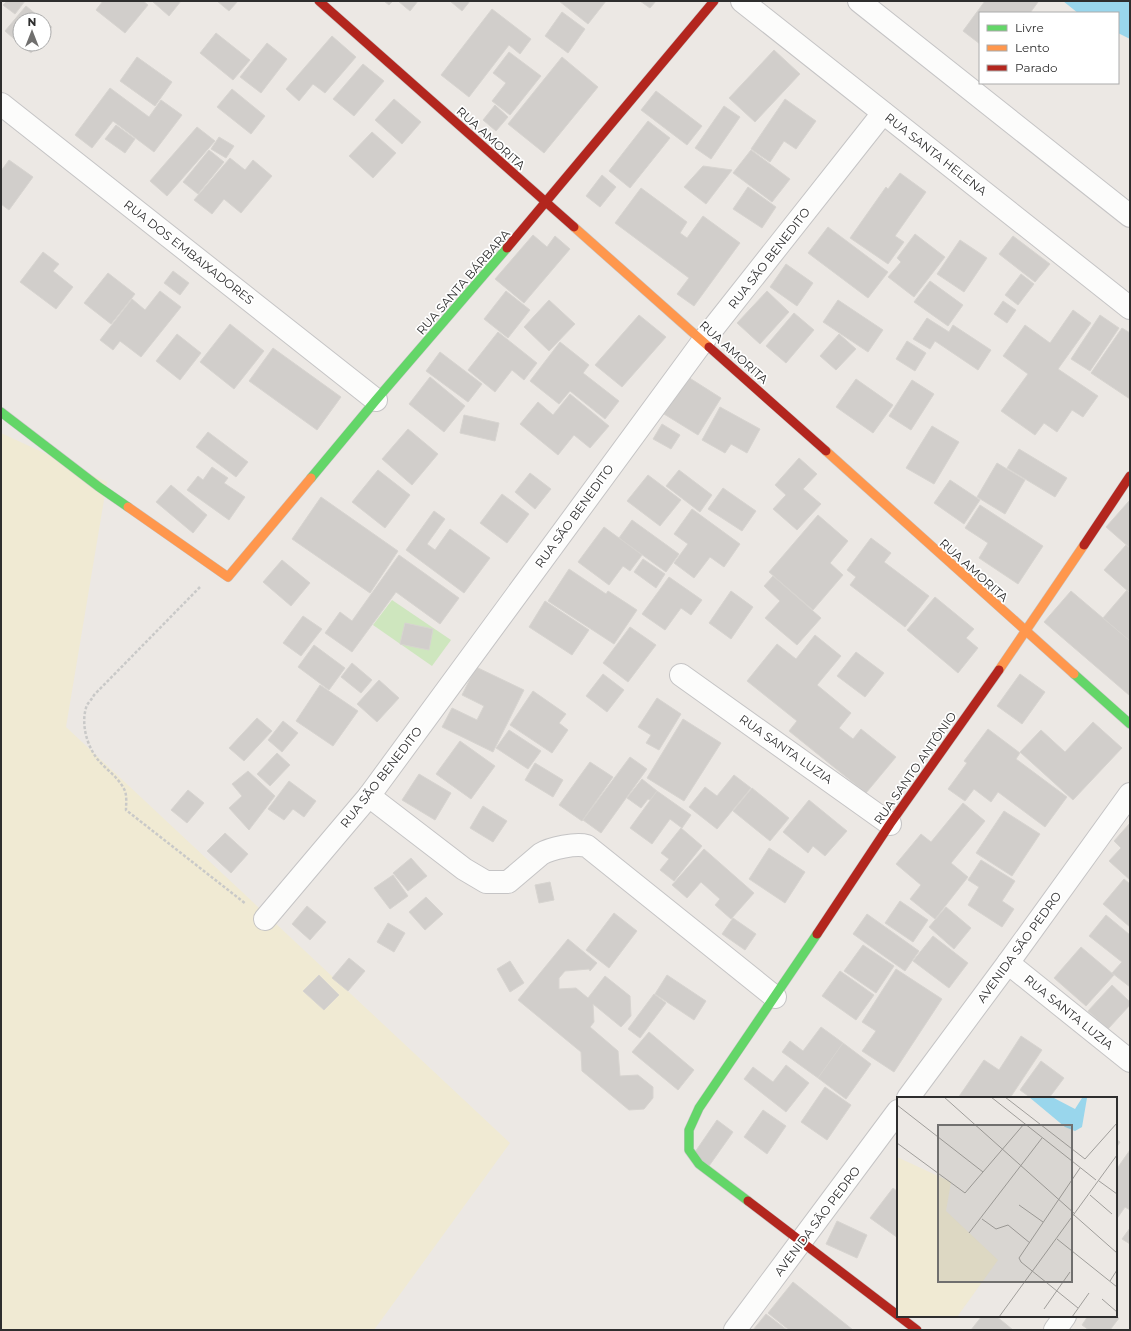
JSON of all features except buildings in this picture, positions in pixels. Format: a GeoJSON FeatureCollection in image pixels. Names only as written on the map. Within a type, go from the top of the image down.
{"type":"FeatureCollection","features":[{"type":"Feature","properties":{"kind":"street","name":"RUA AMORITA"},"geometry":{"type":"LineString","coordinates":[[319,1],[703,341],[1130,724]]}},
{"type":"Feature","properties":{"kind":"street","name":"RUA SANTA BÁRBARA"},"geometry":{"type":"LineString","coordinates":[[217,569],[228,577],[376,400],[546,203],[714,1]]}},
{"type":"Feature","properties":{"kind":"street","name":"RUA SANTA HELENA"},"geometry":{"type":"LineString","coordinates":[[742,1],[1130,308]]}},
{"type":"Feature","properties":{"kind":"street"},"geometry":{"type":"LineString","coordinates":[[859,1],[1130,216]]}},
{"type":"Feature","properties":{"kind":"street","name":"RUA DOS EMBAIXADORES"},"geometry":{"type":"LineString","coordinates":[[1,104],[376,400]]}},
{"type":"Feature","properties":{"kind":"street","name":"RUA SÃO BENEDITO"},"geometry":{"type":"LineString","coordinates":[[265,919],[369,796],[703,341],[883,113]]}},
{"type":"Feature","properties":{"kind":"street"},"geometry":{"type":"LineString","coordinates":[[1,412],[99,487],[217,569]]}},
{"type":"Feature","properties":{"kind":"street","name":"RUA SANTO ANTÔNIO"},"geometry":{"type":"LineString","coordinates":[[897,1315],[699,1164],[688,1150],[688,1130],[699,1108],[890,824],[1026,632],[1130,476]]}},
{"type":"Feature","properties":{"kind":"street","name":"RUA SANTA LUZIA"},"geometry":{"type":"LineString","coordinates":[[681,675],[890,824]]}},
{"type":"Feature","properties":{"kind":"street","name":"AVENIDA SÃO PEDRO"},"geometry":{"type":"LineString","coordinates":[[909,1097],[1130,794]]}},
{"type":"Feature","properties":{"kind":"street"},"geometry":{"type":"LineString","coordinates":[[369,796],[464,869],[486,882],[508,882],[541,854],[548,851],[582,844],[587,846],[775,997]]}},
{"type":"Feature","properties":{"kind":"street","name":"RUA SANTA LUZIA"},"geometry":{"type":"LineString","coordinates":[[1008,963],[1130,1061]]}},
{"type":"Feature","properties":{"kind":"street","name":"AVENIDA SÃO PEDRO"},"geometry":{"type":"LineString","coordinates":[[735,1330],[897,1112]]}},
{"type":"Feature","properties":{"kind":"street","name":"RUA SANTO ANTÔNIO"},"geometry":{"type":"LineString","coordinates":[[900,1317],[917,1330]]}},
{"type":"Feature","properties":{"kind":"street"},"geometry":{"type":"LineString","coordinates":[[1055,1330],[1064,1317]]}},
{"type":"Feature","properties":{"kind":"path"},"geometry":{"type":"LineString","coordinates":[[217,569],[94,695],[87,704],[84,716],[84,726],[90,748],[98,760],[123,787],[126,810],[265,919]]}},
{"type":"Feature","properties":{"kind":"green space"},"geometry":{"type":"Polygon","coordinates":[[[392,600],[451,640],[432,666],[373,625],[392,600]]]}},
{"type":"Feature","properties":{"kind":"sand"},"geometry":{"type":"Polygon","coordinates":[[[1,433],[107,482],[66,727],[510,1143],[374,1330],[1,1330],[1,433]]]}},
{"type":"Feature","properties":{"kind":"water"},"geometry":{"type":"Polygon","coordinates":[[[1063,1],[1130,1],[1130,39],[1119,34],[1119,12],[1077,12],[1063,1]]]}},
{"type":"Feature","properties":{"kind":"traffic: fast"},"geometry":{"type":"LineString","coordinates":[[311,478],[507,248]]}},
{"type":"Feature","properties":{"kind":"traffic: fast"},"geometry":{"type":"LineString","coordinates":[[1,412],[99,487],[128,507]]}},
{"type":"Feature","properties":{"kind":"traffic: fast"},"geometry":{"type":"LineString","coordinates":[[1074,674],[1130,724]]}},
{"type":"Feature","properties":{"kind":"traffic: fast"},"geometry":{"type":"LineString","coordinates":[[748,1201],[699,1164],[689,1150],[689,1130],[699,1108],[817,934]]}},
{"type":"Feature","properties":{"kind":"traffic: slow"},"geometry":{"type":"LineString","coordinates":[[574,227],[709,347]]}},
{"type":"Feature","properties":{"kind":"traffic: slow"},"geometry":{"type":"LineString","coordinates":[[826,451],[1074,674]]}},
{"type":"Feature","properties":{"kind":"traffic: slow"},"geometry":{"type":"LineString","coordinates":[[128,507],[228,577],[311,478]]}},
{"type":"Feature","properties":{"kind":"traffic: slow"},"geometry":{"type":"LineString","coordinates":[[999,670],[1084,545]]}},
{"type":"Feature","properties":{"kind":"traffic: jam"},"geometry":{"type":"LineString","coordinates":[[319,1],[574,227]]}},
{"type":"Feature","properties":{"kind":"traffic: jam"},"geometry":{"type":"LineString","coordinates":[[507,248],[714,1]]}},
{"type":"Feature","properties":{"kind":"traffic: jam"},"geometry":{"type":"LineString","coordinates":[[709,347],[826,451]]}},
{"type":"Feature","properties":{"kind":"traffic: jam"},"geometry":{"type":"LineString","coordinates":[[1084,545],[1130,476]]}},
{"type":"Feature","properties":{"kind":"traffic: jam"},"geometry":{"type":"LineString","coordinates":[[817,934],[890,824],[999,670]]}},
{"type":"Feature","properties":{"kind":"traffic: jam"},"geometry":{"type":"LineString","coordinates":[[748,1201],[897,1315]]}},
{"type":"Feature","properties":{"kind":"traffic: jam"},"geometry":{"type":"LineString","coordinates":[[900,1317],[917,1330]]}}]}
